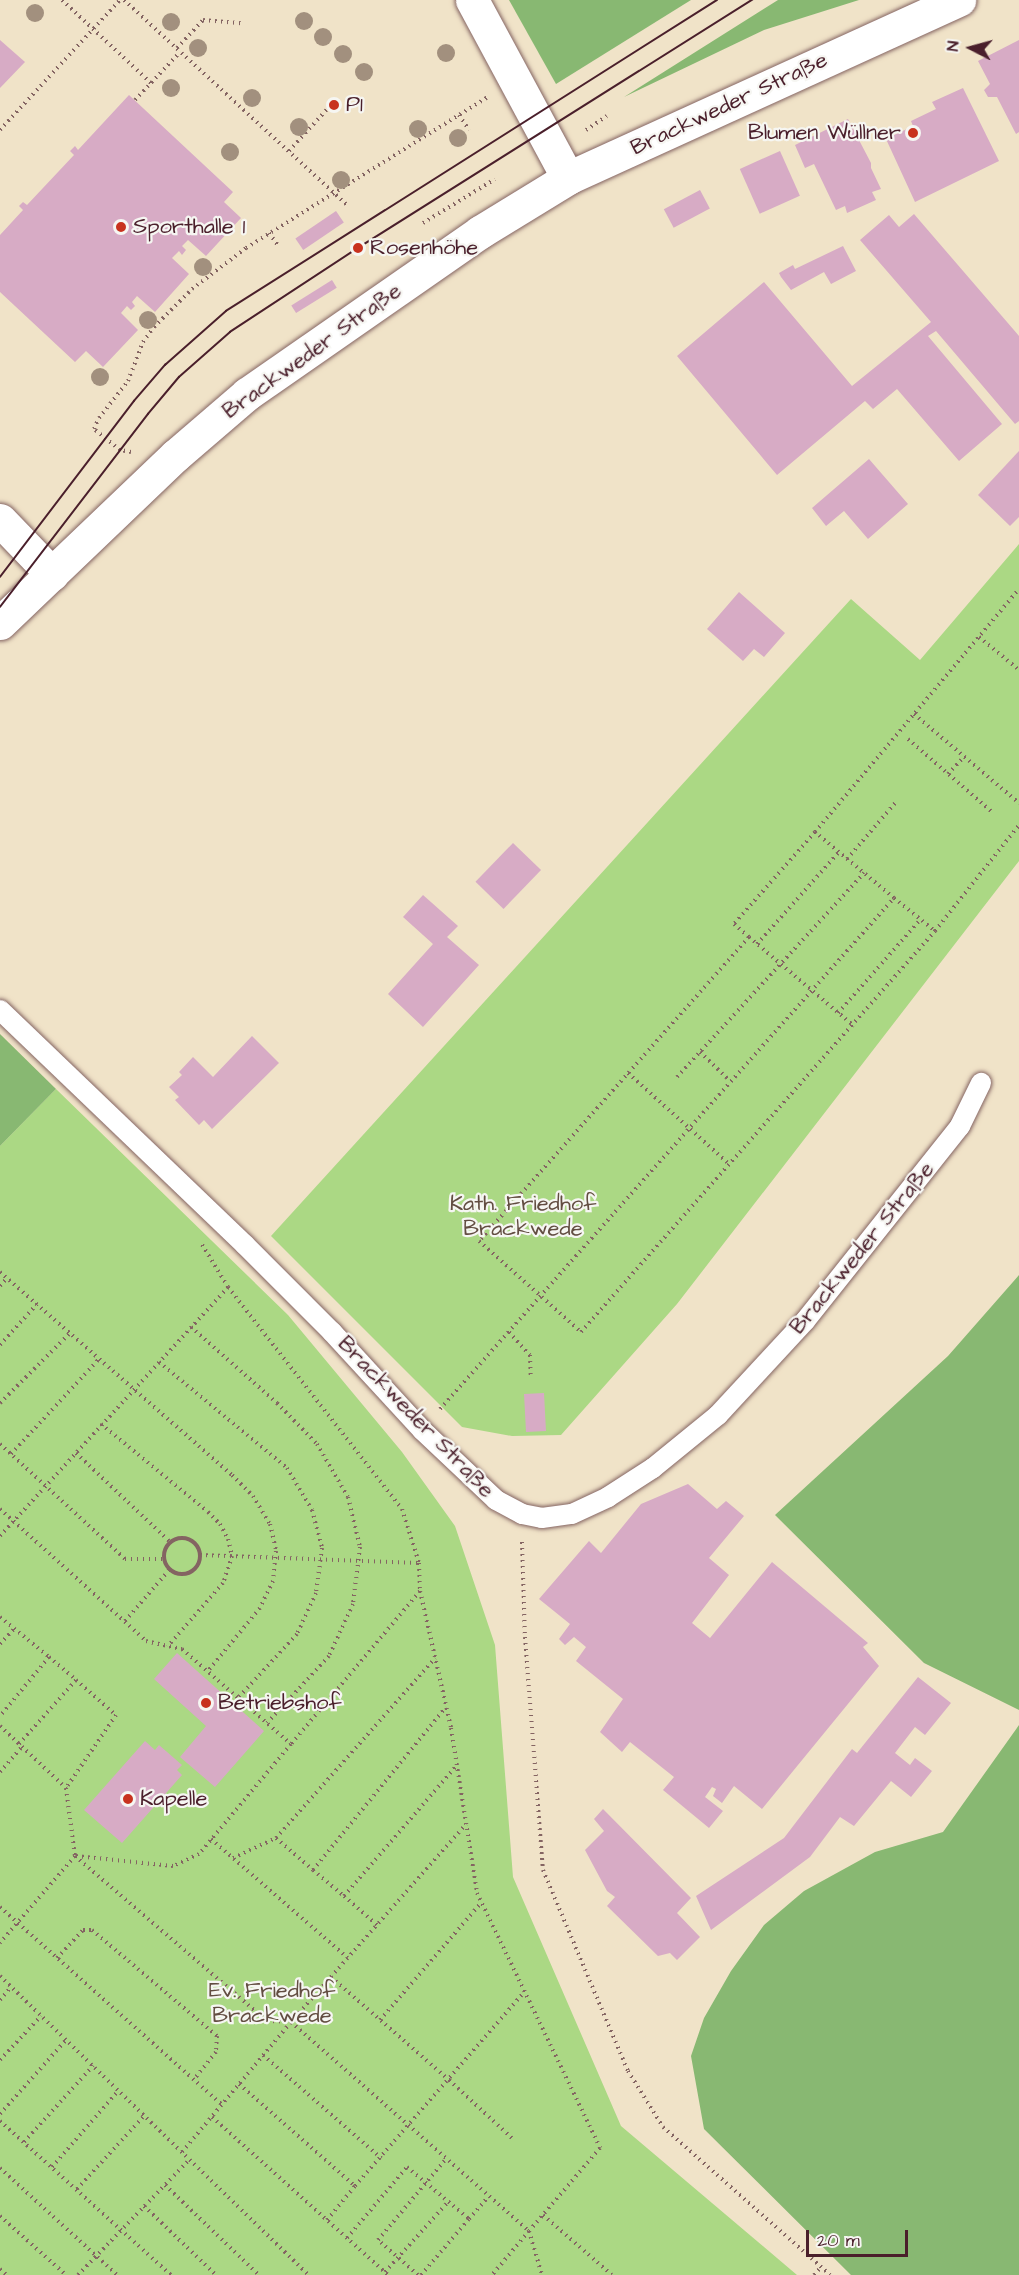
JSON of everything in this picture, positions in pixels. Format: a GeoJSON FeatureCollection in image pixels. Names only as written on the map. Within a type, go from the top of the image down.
{"type":"FeatureCollection","features":[{"type":"Feature","properties":{"kind":"street"},"geometry":{"type":"LineString","coordinates":[[472,0],[568,178]]}},
{"type":"Feature","properties":{"kind":"street","name":"Brackweder Straße"},"geometry":{"type":"LineString","coordinates":[[0,623],[176,454],[247,393],[480,232],[568,178],[959,0]]}},
{"type":"Feature","properties":{"kind":"street"},"geometry":{"type":"LineString","coordinates":[[0,520],[52,574]]}},
{"type":"Feature","properties":{"kind":"lane","name":"Brackweder Straße"},"geometry":{"type":"LineString","coordinates":[[0,1010],[245,1245],[332,1332],[422,1430],[496,1500],[522,1514],[542,1518],[572,1514],[608,1497],[653,1468],[718,1415],[806,1321],[960,1126],[981,1083]]}},
{"type":"Feature","properties":{"kind":"path"},"geometry":{"type":"LineString","coordinates":[[62,0],[151,83]]}},
{"type":"Feature","properties":{"kind":"path"},"geometry":{"type":"LineString","coordinates":[[0,130],[122,0],[347,205]]}},
{"type":"Feature","properties":{"kind":"path"},"geometry":{"type":"LineString","coordinates":[[135,100],[203,20],[241,23]]}},
{"type":"Feature","properties":{"kind":"path"},"geometry":{"type":"LineString","coordinates":[[94,429],[99,418],[128,381],[143,342],[154,327],[192,289],[269,233],[514,81]]}},
{"type":"Feature","properties":{"kind":"path"},"geometry":{"type":"LineString","coordinates":[[289,151],[330,106]]}},
{"type":"Feature","properties":{"kind":"path"},"geometry":{"type":"LineString","coordinates":[[459,115],[469,130]]}},
{"type":"Feature","properties":{"kind":"path"},"geometry":{"type":"LineString","coordinates":[[423,223],[495,179]]}},
{"type":"Feature","properties":{"kind":"path"},"geometry":{"type":"LineString","coordinates":[[269,233],[279,247]]}},
{"type":"Feature","properties":{"kind":"path"},"geometry":{"type":"LineString","coordinates":[[854,1026],[734,924],[815,832],[1019,589]]}},
{"type":"Feature","properties":{"kind":"path"},"geometry":{"type":"LineString","coordinates":[[979,637],[1019,670]]}},
{"type":"Feature","properties":{"kind":"path"},"geometry":{"type":"LineString","coordinates":[[914,714],[1019,803]]}},
{"type":"Feature","properties":{"kind":"path"},"geometry":{"type":"LineString","coordinates":[[908,739],[992,812]]}},
{"type":"Feature","properties":{"kind":"path"},"geometry":{"type":"LineString","coordinates":[[948,774],[964,757]]}},
{"type":"Feature","properties":{"kind":"path"},"geometry":{"type":"LineString","coordinates":[[847,859],[896,802]]}},
{"type":"Feature","properties":{"kind":"path"},"geometry":{"type":"LineString","coordinates":[[748,937],[479,1241],[581,1332],[854,1026],[935,931],[1019,825]]}},
{"type":"Feature","properties":{"kind":"path"},"geometry":{"type":"LineString","coordinates":[[815,832],[935,931]]}},
{"type":"Feature","properties":{"kind":"path"},"geometry":{"type":"LineString","coordinates":[[757,944],[839,852]]}},
{"type":"Feature","properties":{"kind":"path"},"geometry":{"type":"LineString","coordinates":[[677,1077],[864,873]]}},
{"type":"Feature","properties":{"kind":"path"},"geometry":{"type":"LineString","coordinates":[[422,1430],[894,898]]}},
{"type":"Feature","properties":{"kind":"path"},"geometry":{"type":"LineString","coordinates":[[838,1013],[921,919]]}},
{"type":"Feature","properties":{"kind":"path"},"geometry":{"type":"LineString","coordinates":[[700,1052],[730,1082]]}},
{"type":"Feature","properties":{"kind":"path"},"geometry":{"type":"LineString","coordinates":[[628,1074],[730,1165]]}},
{"type":"Feature","properties":{"kind":"path"},"geometry":{"type":"LineString","coordinates":[[198,1238],[228,1287],[402,1509],[419,1563],[420,1591],[458,1765],[477,1893],[600,2148],[492,2275]]}},
{"type":"Feature","properties":{"kind":"path"},"geometry":{"type":"LineString","coordinates":[[0,1272],[253,1496],[270,1524],[275,1558],[273,1581],[260,1608],[207,1672]]}},
{"type":"Feature","properties":{"kind":"path"},"geometry":{"type":"LineString","coordinates":[[0,1286],[8,1278]]}},
{"type":"Feature","properties":{"kind":"path"},"geometry":{"type":"LineString","coordinates":[[0,1536],[228,1287]]}},
{"type":"Feature","properties":{"kind":"path"},"geometry":{"type":"LineString","coordinates":[[0,1345],[37,1304]]}},
{"type":"Feature","properties":{"kind":"path"},"geometry":{"type":"LineString","coordinates":[[191,1327],[277,1403],[317,1444],[348,1497],[360,1547],[353,1604],[329,1656],[267,1723]]}},
{"type":"Feature","properties":{"kind":"path"},"geometry":{"type":"LineString","coordinates":[[509,1332],[530,1355],[531,1379]]}},
{"type":"Feature","properties":{"kind":"path"},"geometry":{"type":"LineString","coordinates":[[0,1404],[70,1333]]}},
{"type":"Feature","properties":{"kind":"path"},"geometry":{"type":"LineString","coordinates":[[11,1454],[99,1359]]}},
{"type":"Feature","properties":{"kind":"path"},"geometry":{"type":"LineString","coordinates":[[159,1362],[287,1468],[312,1510],[322,1548],[316,1593],[297,1634],[238,1698]]}},
{"type":"Feature","properties":{"kind":"path"},"geometry":{"type":"LineString","coordinates":[[101,1424],[220,1524],[228,1539],[231,1556],[223,1583],[168,1647]]}},
{"type":"Feature","properties":{"kind":"path"},"geometry":{"type":"LineString","coordinates":[[0,1444],[125,1559],[164,1558]]}},
{"type":"Feature","properties":{"kind":"path"},"geometry":{"type":"LineString","coordinates":[[76,1453],[170,1542]]}},
{"type":"Feature","properties":{"kind":"path"},"geometry":{"type":"LineString","coordinates":[[0,1509],[146,1641],[182,1649],[291,1744]]}},
{"type":"Feature","properties":{"kind":"path"},"geometry":{"type":"LineString","coordinates":[[522,1514],[525,1637],[543,1870],[628,2071],[663,2127],[830,2275]]}},
{"type":"Feature","properties":{"kind":"path"},"geometry":{"type":"LineString","coordinates":[[186,1538],[196,1544],[200,1555],[192,1570],[181,1574],[170,1569],[164,1558],[170,1542],[186,1538]]}},
{"type":"Feature","properties":{"kind":"path"},"geometry":{"type":"LineString","coordinates":[[200,1555],[419,1563]]}},
{"type":"Feature","properties":{"kind":"path"},"geometry":{"type":"LineString","coordinates":[[124,1621],[170,1569]]}},
{"type":"Feature","properties":{"kind":"path"},"geometry":{"type":"LineString","coordinates":[[75,1856],[173,1866],[199,1854],[420,1591]]}},
{"type":"Feature","properties":{"kind":"path"},"geometry":{"type":"LineString","coordinates":[[0,1617],[116,1715],[66,1788]]}},
{"type":"Feature","properties":{"kind":"path"},"geometry":{"type":"LineString","coordinates":[[0,1644],[14,1629]]}},
{"type":"Feature","properties":{"kind":"path"},"geometry":{"type":"LineString","coordinates":[[0,1716],[49,1657]]}},
{"type":"Feature","properties":{"kind":"path"},"geometry":{"type":"LineString","coordinates":[[233,1858],[276,1839],[435,1658]]}},
{"type":"Feature","properties":{"kind":"path"},"geometry":{"type":"LineString","coordinates":[[0,1772],[76,1680]]}},
{"type":"Feature","properties":{"kind":"path"},"geometry":{"type":"LineString","coordinates":[[313,1870],[447,1707]]}},
{"type":"Feature","properties":{"kind":"path"},"geometry":{"type":"LineString","coordinates":[[0,1726],[66,1788],[75,1856],[267,2021],[291,2022],[529,2231],[542,2275]]}},
{"type":"Feature","properties":{"kind":"path"},"geometry":{"type":"LineString","coordinates":[[344,1896],[458,1765]]}},
{"type":"Feature","properties":{"kind":"path"},"geometry":{"type":"LineString","coordinates":[[182,2152],[291,2022],[467,1823]]}},
{"type":"Feature","properties":{"kind":"path"},"geometry":{"type":"LineString","coordinates":[[212,1839],[348,1958]]}},
{"type":"Feature","properties":{"kind":"path"},"geometry":{"type":"LineString","coordinates":[[276,1839],[377,1925]]}},
{"type":"Feature","properties":{"kind":"path"},"geometry":{"type":"LineString","coordinates":[[0,1943],[75,1856]]}},
{"type":"Feature","properties":{"kind":"path"},"geometry":{"type":"LineString","coordinates":[[380,2020],[481,1903]]}},
{"type":"Feature","properties":{"kind":"path"},"geometry":{"type":"LineString","coordinates":[[0,1907],[222,2104]]}},
{"type":"Feature","properties":{"kind":"path"},"geometry":{"type":"LineString","coordinates":[[57,1958],[83,1930],[92,1930],[217,2036],[216,2052],[194,2079]]}},
{"type":"Feature","properties":{"kind":"path"},"geometry":{"type":"LineString","coordinates":[[0,1976],[309,2275]]}},
{"type":"Feature","properties":{"kind":"path"},"geometry":{"type":"LineString","coordinates":[[331,1977],[514,2140]]}},
{"type":"Feature","properties":{"kind":"path"},"geometry":{"type":"LineString","coordinates":[[0,2000],[12,1987]]}},
{"type":"Feature","properties":{"kind":"path"},"geometry":{"type":"LineString","coordinates":[[327,2220],[524,1992]]}},
{"type":"Feature","properties":{"kind":"path"},"geometry":{"type":"LineString","coordinates":[[0,2060],[41,2016]]}},
{"type":"Feature","properties":{"kind":"path"},"geometry":{"type":"LineString","coordinates":[[0,2114],[66,2040]]}},
{"type":"Feature","properties":{"kind":"path"},"geometry":{"type":"LineString","coordinates":[[263,2055],[381,2158]]}},
{"type":"Feature","properties":{"kind":"path"},"geometry":{"type":"LineString","coordinates":[[24,2142],[93,2066]]}},
{"type":"Feature","properties":{"kind":"path"},"geometry":{"type":"LineString","coordinates":[[239,2084],[355,2186]]}},
{"type":"Feature","properties":{"kind":"path"},"geometry":{"type":"LineString","coordinates":[[52,2167],[118,2090]]}},
{"type":"Feature","properties":{"kind":"path"},"geometry":{"type":"LineString","coordinates":[[77,2189],[144,2116]]}},
{"type":"Feature","properties":{"kind":"path"},"geometry":{"type":"LineString","coordinates":[[212,2117],[386,2274],[448,2202]]}},
{"type":"Feature","properties":{"kind":"path"},"geometry":{"type":"LineString","coordinates":[[0,2121],[171,2275]]}},
{"type":"Feature","properties":{"kind":"path"},"geometry":{"type":"LineString","coordinates":[[78,2275],[190,2159]]}},
{"type":"Feature","properties":{"kind":"path"},"geometry":{"type":"LineString","coordinates":[[447,2159],[378,2240],[398,2258],[420,2275],[489,2196]]}},
{"type":"Feature","properties":{"kind":"path"},"geometry":{"type":"LineString","coordinates":[[347,2238],[408,2167],[469,2219]]}},
{"type":"Feature","properties":{"kind":"path"},"geometry":{"type":"LineString","coordinates":[[0,2168],[117,2275]]}},
{"type":"Feature","properties":{"kind":"path"},"geometry":{"type":"LineString","coordinates":[[165,2185],[259,2275]]}},
{"type":"Feature","properties":{"kind":"path"},"geometry":{"type":"LineString","coordinates":[[144,2206],[216,2275]]}},
{"type":"Feature","properties":{"kind":"path"},"geometry":{"type":"LineString","coordinates":[[543,2215],[612,2275]]}},
{"type":"Feature","properties":{"kind":"path"},"geometry":{"type":"LineString","coordinates":[[0,2216],[66,2275]]}},
{"type":"Feature","properties":{"kind":"path"},"geometry":{"type":"LineString","coordinates":[[814,2275],[822,2267]]}},
{"type":"Feature","properties":{"kind":"path"},"geometry":{"type":"LineString","coordinates":[[0,2269],[7,2275]]}},
{"type":"Feature","properties":{"kind":"green space"},"geometry":{"type":"Polygon","coordinates":[[[509,0],[691,0],[556,84],[509,0]]]}},
{"type":"Feature","properties":{"kind":"green space"},"geometry":{"type":"Polygon","coordinates":[[[778,0],[859,0],[764,30],[624,97],[778,0]]]}},
{"type":"Feature","properties":{"kind":"green space","name":"Kath. Friedhof Brackwede"},"geometry":{"type":"Polygon","coordinates":[[[1019,544],[1019,861],[677,1304],[561,1435],[512,1436],[462,1427],[271,1236],[851,599],[920,660],[1019,544]]]}},
{"type":"Feature","properties":{"kind":"green space"},"geometry":{"type":"Polygon","coordinates":[[[0,1034],[56,1089],[0,1146],[0,1034]]]}},
{"type":"Feature","properties":{"kind":"green space","name":"Ev. Friedhof Brackwede"},"geometry":{"type":"Polygon","coordinates":[[[56,1089],[288,1315],[402,1452],[455,1526],[495,1645],[513,1877],[621,2126],[797,2275],[0,2275],[0,1146],[56,1089]]]}},
{"type":"Feature","properties":{"kind":"green space"},"geometry":{"type":"Polygon","coordinates":[[[1019,1275],[1019,1710],[924,1663],[775,1515],[948,1356],[1019,1275]]]}},
{"type":"Feature","properties":{"kind":"green space"},"geometry":{"type":"Polygon","coordinates":[[[1019,1725],[1019,2275],[851,2275],[704,2129],[691,2056],[704,2018],[731,1971],[764,1925],[804,1891],[875,1852],[943,1832],[1019,1725]]]}},
{"type":"Feature","properties":{"kind":"building"},"geometry":{"type":"Polygon","coordinates":[[[0,40],[25,62],[0,88],[0,40]]]}},
{"type":"Feature","properties":{"kind":"building"},"geometry":{"type":"Polygon","coordinates":[[[1019,40],[1019,132],[1016,134],[997,97],[988,97],[984,90],[990,84],[978,61],[1019,40]]]}},
{"type":"Feature","properties":{"kind":"building"},"geometry":{"type":"Polygon","coordinates":[[[963,88],[999,161],[915,202],[886,139],[913,126],[911,121],[936,109],[932,102],[963,88]]]}},
{"type":"Feature","properties":{"kind":"building","name":"Sporthalle 1"},"geometry":{"type":"Polygon","coordinates":[[[129,95],[233,192],[224,202],[241,218],[206,256],[188,240],[182,246],[186,250],[182,255],[179,251],[172,258],[189,274],[155,312],[137,296],[132,302],[135,306],[131,310],[127,306],[121,313],[138,330],[103,367],[86,351],[75,362],[0,292],[0,235],[23,210],[19,206],[23,202],[27,205],[74,155],[70,151],[75,146],[78,150],[129,95]]]}},
{"type":"Feature","properties":{"kind":"building"},"geometry":{"type":"Polygon","coordinates":[[[848,119],[871,163],[881,189],[872,192],[876,200],[847,213],[845,206],[836,210],[814,164],[805,168],[795,145],[848,119]]]}},
{"type":"Feature","properties":{"kind":"building"},"geometry":{"type":"Polygon","coordinates":[[[780,151],[800,196],[760,214],[740,169],[780,151]]]}},
{"type":"Feature","properties":{"kind":"building"},"geometry":{"type":"Polygon","coordinates":[[[700,190],[710,209],[674,228],[664,209],[700,190]]]}},
{"type":"Feature","properties":{"kind":"building"},"geometry":{"type":"Polygon","coordinates":[[[336,211],[344,223],[303,250],[295,238],[336,211]]]}},
{"type":"Feature","properties":{"kind":"building"},"geometry":{"type":"Polygon","coordinates":[[[914,214],[1019,336],[1019,421],[1015,424],[936,331],[928,336],[1002,424],[959,461],[897,389],[873,409],[865,401],[777,475],[677,356],[764,282],[852,386],[931,322],[860,240],[889,215],[899,227],[914,214]]]}},
{"type":"Feature","properties":{"kind":"building"},"geometry":{"type":"Polygon","coordinates":[[[843,246],[856,271],[831,284],[824,272],[791,290],[779,273],[793,265],[795,269],[843,246]]]}},
{"type":"Feature","properties":{"kind":"building"},"geometry":{"type":"Polygon","coordinates":[[[332,280],[337,288],[296,313],[291,305],[332,280]]]}},
{"type":"Feature","properties":{"kind":"building"},"geometry":{"type":"Polygon","coordinates":[[[1019,451],[1019,517],[1010,526],[978,495],[1019,451]]]}},
{"type":"Feature","properties":{"kind":"building"},"geometry":{"type":"Polygon","coordinates":[[[869,459],[908,504],[868,539],[844,511],[826,526],[812,508],[869,459]]]}},
{"type":"Feature","properties":{"kind":"building"},"geometry":{"type":"Polygon","coordinates":[[[739,592],[785,633],[764,657],[754,649],[743,661],[707,629],[739,592]]]}},
{"type":"Feature","properties":{"kind":"building"},"geometry":{"type":"Polygon","coordinates":[[[513,843],[541,870],[504,909],[475,882],[513,843]]]}},
{"type":"Feature","properties":{"kind":"building"},"geometry":{"type":"Polygon","coordinates":[[[423,895],[458,926],[447,937],[479,965],[423,1027],[388,994],[433,944],[403,917],[423,895]]]}},
{"type":"Feature","properties":{"kind":"building"},"geometry":{"type":"Polygon","coordinates":[[[252,1036],[279,1063],[212,1129],[204,1120],[199,1125],[175,1100],[179,1097],[169,1087],[182,1075],[179,1072],[193,1057],[213,1077],[252,1036]]]}},
{"type":"Feature","properties":{"kind":"building"},"geometry":{"type":"Polygon","coordinates":[[[544,1393],[546,1431],[526,1432],[524,1394],[544,1393]]]}},
{"type":"Feature","properties":{"kind":"building"},"geometry":{"type":"Polygon","coordinates":[[[688,1484],[717,1509],[726,1501],[744,1516],[709,1558],[729,1575],[692,1623],[710,1638],[772,1562],[868,1643],[863,1647],[879,1666],[762,1809],[734,1786],[722,1803],[713,1796],[716,1789],[712,1787],[705,1797],[723,1811],[709,1828],[663,1790],[674,1777],[630,1742],[622,1752],[600,1732],[623,1699],[576,1661],[586,1647],[574,1637],[565,1645],[559,1639],[570,1624],[539,1599],[589,1541],[601,1553],[641,1504],[688,1484]]]}},
{"type":"Feature","properties":{"kind":"building","name":"Betriebshof"},"geometry":{"type":"Polygon","coordinates":[[[177,1653],[264,1731],[215,1787],[180,1757],[206,1726],[154,1679],[177,1653]]]}},
{"type":"Feature","properties":{"kind":"building"},"geometry":{"type":"Polygon","coordinates":[[[918,1677],[951,1703],[925,1735],[915,1727],[895,1753],[910,1765],[915,1758],[932,1771],[911,1797],[891,1781],[854,1826],[840,1817],[810,1857],[711,1930],[696,1896],[784,1838],[852,1749],[857,1753],[918,1677]]]}},
{"type":"Feature","properties":{"kind":"building","name":"Kapelle"},"geometry":{"type":"Polygon","coordinates":[[[145,1741],[155,1750],[159,1745],[182,1765],[177,1770],[182,1775],[122,1843],[84,1810],[145,1741]]]}},
{"type":"Feature","properties":{"kind":"building"},"geometry":{"type":"Polygon","coordinates":[[[603,1809],[691,1898],[677,1913],[700,1937],[677,1960],[670,1953],[658,1956],[607,1906],[615,1897],[607,1891],[585,1850],[604,1831],[594,1819],[603,1809]]]}},
{"type":"Feature","properties":{"kind":"tram line"},"geometry":{"type":"LineString","coordinates":[[0,577],[134,401],[165,365],[226,311],[717,0]]}},
{"type":"Feature","properties":{"kind":"tram line"},"geometry":{"type":"LineString","coordinates":[[0,607],[148,414],[179,377],[230,332],[358,248],[752,0]]}},
{"type":"Feature","properties":{"kind":"place","name":"P1"},"geometry":{"type":"Point","coordinates":[334,105]}},
{"type":"Feature","properties":{"kind":"place","name":"Blumen Wüllner"},"geometry":{"type":"Point","coordinates":[913,133]}},
{"type":"Feature","properties":{"kind":"place","name":"Sporthalle 1"},"geometry":{"type":"Point","coordinates":[121,227]}},
{"type":"Feature","properties":{"kind":"place","name":"Rosenhöhe"},"geometry":{"type":"Point","coordinates":[358,248]}},
{"type":"Feature","properties":{"kind":"place","name":"Betriebshof"},"geometry":{"type":"Point","coordinates":[206,1703]}},
{"type":"Feature","properties":{"kind":"place","name":"Kapelle"},"geometry":{"type":"Point","coordinates":[128,1799]}}]}
